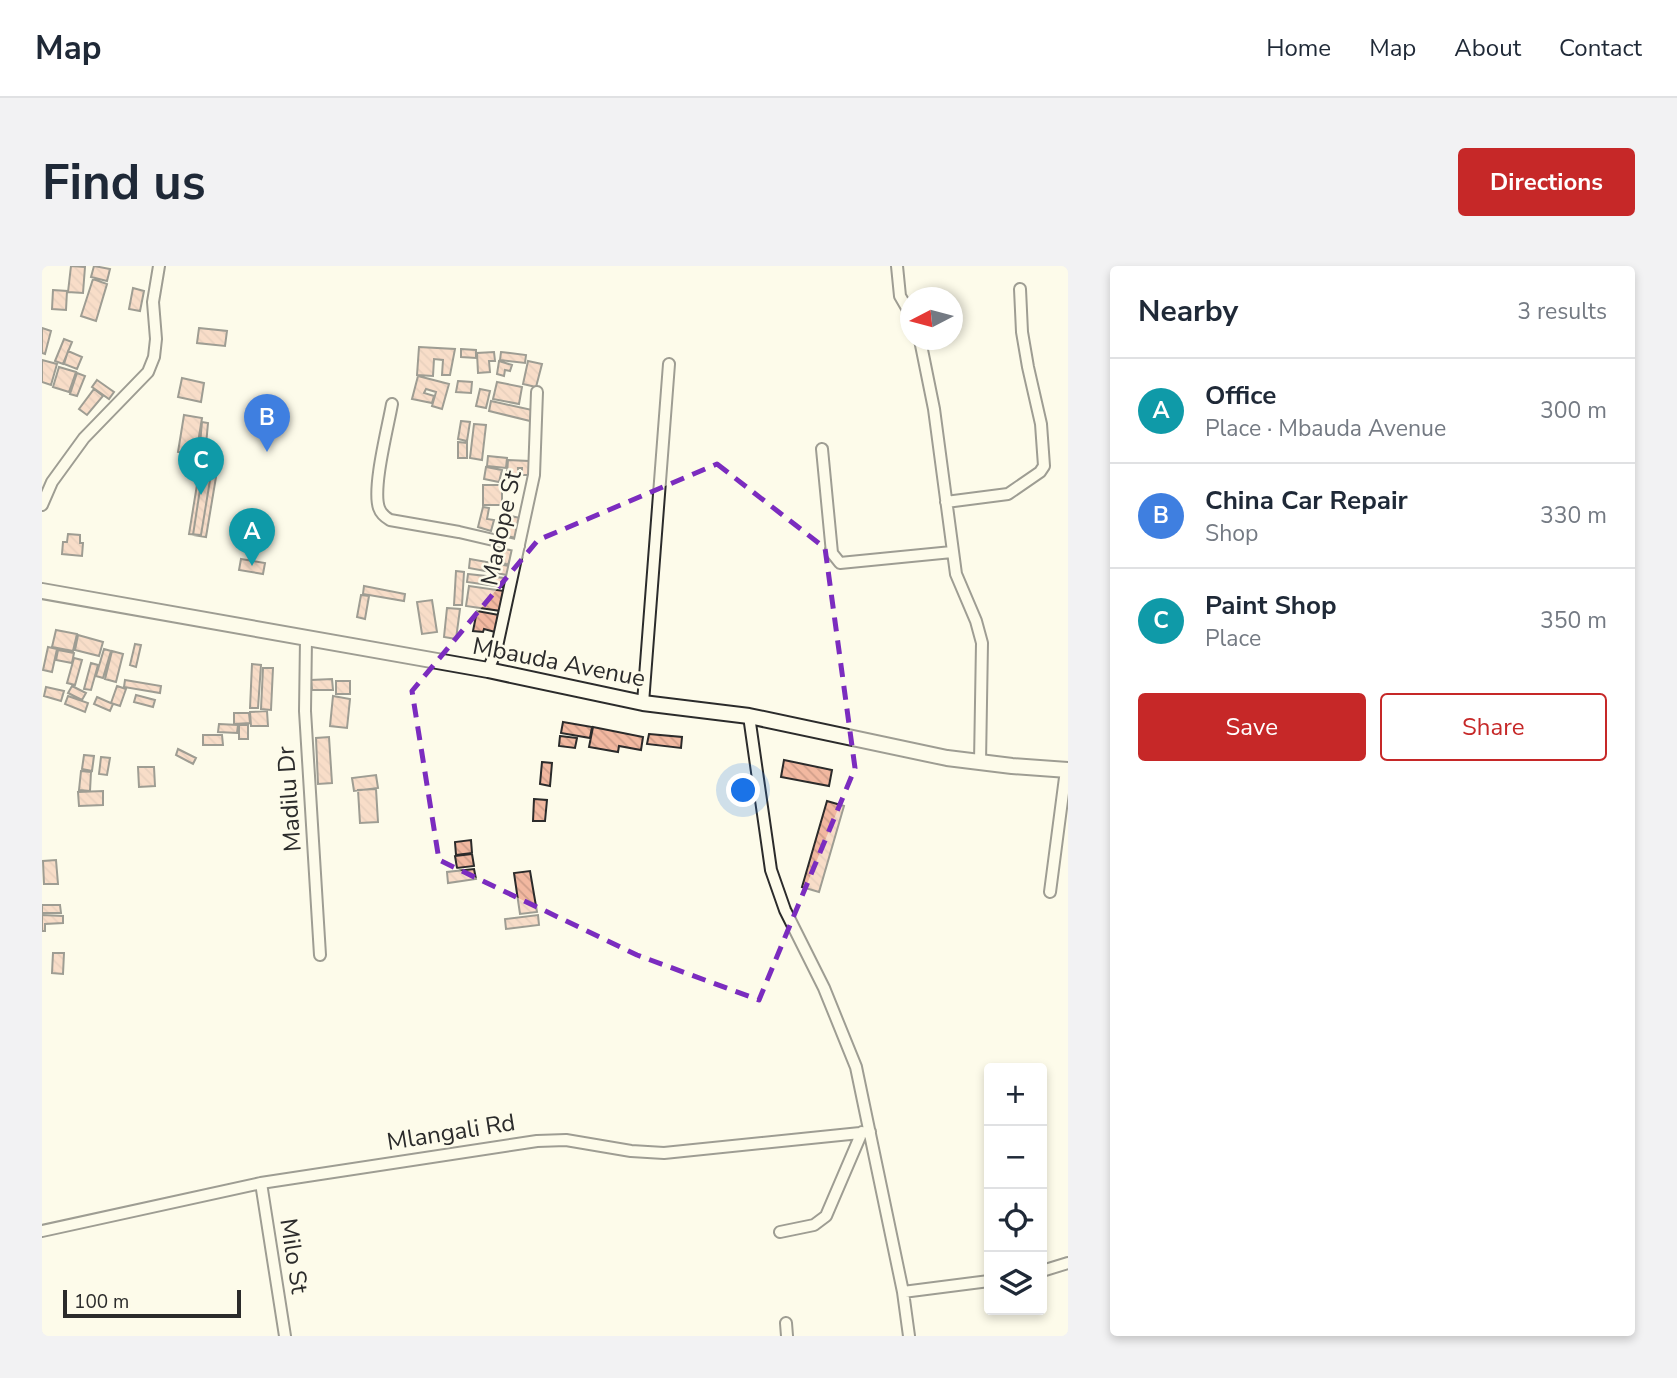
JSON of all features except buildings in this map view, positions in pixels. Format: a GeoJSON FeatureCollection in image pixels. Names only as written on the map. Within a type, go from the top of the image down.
{"type":"FeatureCollection","features":[{"type":"Feature","properties":{"kind":"street"},"geometry":{"type":"LineString","coordinates":[[42,505],[52,482],[84,438],[148,372],[154,357],[156,339],[153,302],[159,266]]}},
{"type":"Feature","properties":{"kind":"street"},"geometry":{"type":"LineString","coordinates":[[897,266],[900,296]]}},
{"type":"Feature","properties":{"kind":"street"},"geometry":{"type":"LineString","coordinates":[[946,502],[1008,494],[1040,472],[1044,466],[1041,424],[1022,332],[1020,289]]}},
{"type":"Feature","properties":{"kind":"street"},"geometry":{"type":"LineString","coordinates":[[922,350],[934,409],[956,575],[976,621],[982,643],[980,762]]}},
{"type":"Feature","properties":{"kind":"street"},"geometry":{"type":"LineString","coordinates":[[643,703],[669,364]]}},
{"type":"Feature","properties":{"kind":"street","name":"Madope St"},"geometry":{"type":"LineString","coordinates":[[488,670],[496,651],[536,461],[537,392]]}},
{"type":"Feature","properties":{"kind":"street"},"geometry":{"type":"LineString","coordinates":[[392,404],[379,478],[378,506],[383,515],[390,520],[519,546]]}},
{"type":"Feature","properties":{"kind":"street"},"geometry":{"type":"LineString","coordinates":[[822,449],[832,553],[840,563],[952,552]]}},
{"type":"Feature","properties":{"kind":"street","name":"Mbauda Avenue"},"geometry":{"type":"LineString","coordinates":[[42,590],[488,670],[643,703],[749,716],[947,758],[1067,770]]}},
{"type":"Feature","properties":{"kind":"street","name":"Madilu Dr"},"geometry":{"type":"LineString","coordinates":[[306,639],[305,711],[320,956]]}},
{"type":"Feature","properties":{"kind":"street"},"geometry":{"type":"LineString","coordinates":[[749,716],[775,884],[849,1046],[862,1087],[866,1132],[903,1292],[909,1336]]}},
{"type":"Feature","properties":{"kind":"street"},"geometry":{"type":"LineString","coordinates":[[1050,892],[1067,770]]}},
{"type":"Feature","properties":{"kind":"street"},"geometry":{"type":"LineString","coordinates":[[780,1232],[814,1225],[825,1216],[866,1132]]}},
{"type":"Feature","properties":{"kind":"street","name":"Mlangali Rd"},"geometry":{"type":"LineString","coordinates":[[42,1231],[261,1183],[537,1141],[566,1140],[631,1151],[664,1153],[866,1132]]}},
{"type":"Feature","properties":{"kind":"street","name":"Milo St"},"geometry":{"type":"LineString","coordinates":[[261,1183],[285,1336]]}},
{"type":"Feature","properties":{"kind":"street"},"geometry":{"type":"LineString","coordinates":[[1047,1269],[1068,1263]]}},
{"type":"Feature","properties":{"kind":"street"},"geometry":{"type":"LineString","coordinates":[[903,1292],[984,1282]]}},
{"type":"Feature","properties":{"kind":"street"},"geometry":{"type":"LineString","coordinates":[[786,1324],[787,1336]]}},
{"type":"Feature","properties":{"kind":"highlighted area"},"geometry":{"type":"Polygon","coordinates":[[[717,464],[825,548],[855,768],[759,1000],[637,955],[439,860],[412,691],[538,540],[717,464]]]}},
{"type":"Feature","properties":{"kind":"place","name":"China Car Repair"},"geometry":{"type":"Point","coordinates":[267,452]}},
{"type":"Feature","properties":{"kind":"place","name":"Paint Shop"},"geometry":{"type":"Point","coordinates":[201,495]}},
{"type":"Feature","properties":{"kind":"place","name":"Office"},"geometry":{"type":"Point","coordinates":[252,566]}}]}
